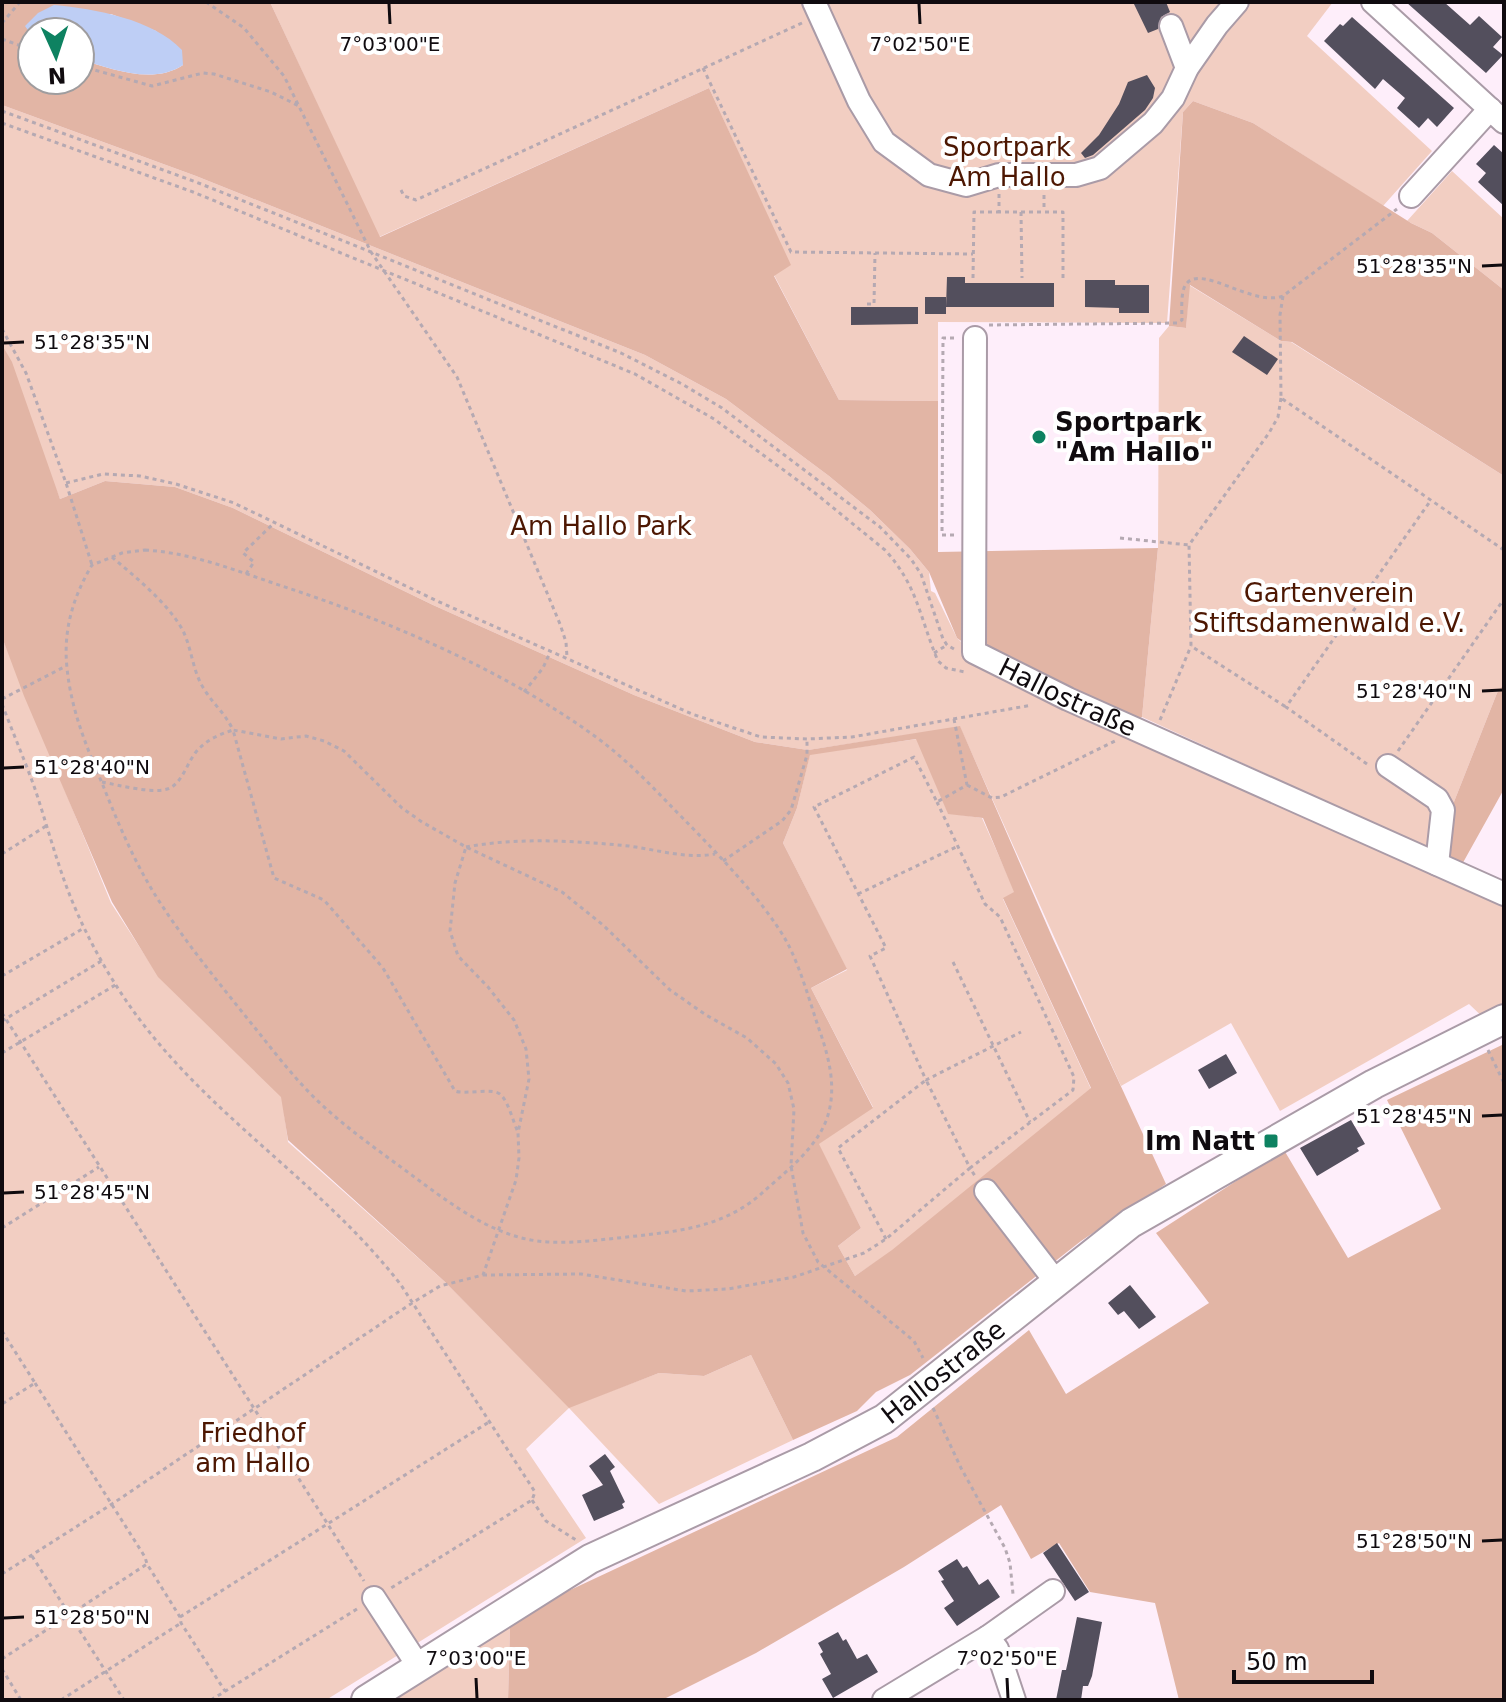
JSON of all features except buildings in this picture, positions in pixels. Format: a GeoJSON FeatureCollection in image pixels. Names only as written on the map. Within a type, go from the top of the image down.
{"type":"FeatureCollection","features":[{"type":"Feature","properties":{"kind":"main road","name":"Hallostraße"},"geometry":{"type":"LineString","coordinates":[[366,1700],[590,1559],[799,1463],[884,1419],[1131,1223],[1361,1091],[1492,1025]]}},
{"type":"Feature","properties":{"kind":"street"},"geometry":{"type":"LineString","coordinates":[[817,8],[869,122],[884,142],[929,175],[966,185],[999,175],[1076,175],[1100,168],[1153,123],[1173,98],[1187,68],[1237,2]]}},
{"type":"Feature","properties":{"kind":"street"},"geometry":{"type":"LineString","coordinates":[[1373,2],[1497,116],[1411,196]]}},
{"type":"Feature","properties":{"kind":"street"},"geometry":{"type":"LineString","coordinates":[[1171,26],[1187,68]]}},
{"type":"Feature","properties":{"kind":"street","name":"Hallostraße"},"geometry":{"type":"LineString","coordinates":[[975,338],[974,652],[1017,675],[1504,894]]}},
{"type":"Feature","properties":{"kind":"street"},"geometry":{"type":"LineString","coordinates":[[1388,766],[1437,799],[1443,810],[1437,864]]}},
{"type":"Feature","properties":{"kind":"street"},"geometry":{"type":"LineString","coordinates":[[986,1191],[1057,1283]]}},
{"type":"Feature","properties":{"kind":"street"},"geometry":{"type":"LineString","coordinates":[[884,1700],[988,1637],[1015,1605],[1053,1591]]}},
{"type":"Feature","properties":{"kind":"street"},"geometry":{"type":"LineString","coordinates":[[374,1598],[419,1667]]}},
{"type":"Feature","properties":{"kind":"street"},"geometry":{"type":"LineString","coordinates":[[988,1637],[997,1649],[1014,1700]]}},
{"type":"Feature","properties":{"kind":"path"},"geometry":{"type":"LineString","coordinates":[[2,23],[20,2]]}},
{"type":"Feature","properties":{"kind":"path"},"geometry":{"type":"LineString","coordinates":[[206,2],[244,28],[284,76],[371,252],[457,377],[560,624],[567,657]]}},
{"type":"Feature","properties":{"kind":"path"},"geometry":{"type":"LineString","coordinates":[[401,190],[404,196],[416,200],[703,68],[817,8]]}},
{"type":"Feature","properties":{"kind":"path"},"geometry":{"type":"LineString","coordinates":[[703,68],[791,252],[973,254]]}},
{"type":"Feature","properties":{"kind":"path"},"geometry":{"type":"LineString","coordinates":[[96,70],[152,86],[203,73],[214,74],[271,92],[301,107]]}},
{"type":"Feature","properties":{"kind":"path"},"geometry":{"type":"LineString","coordinates":[[2,111],[196,182],[621,353],[722,408],[880,527],[911,559],[926,587],[947,645],[956,650],[974,652]]}},
{"type":"Feature","properties":{"kind":"path"},"geometry":{"type":"LineString","coordinates":[[2,123],[193,192],[614,365],[676,395],[815,493],[885,550],[911,584],[934,653],[947,645]]}},
{"type":"Feature","properties":{"kind":"path"},"geometry":{"type":"LineString","coordinates":[[999,175],[999,212]]}},
{"type":"Feature","properties":{"kind":"path"},"geometry":{"type":"LineString","coordinates":[[972,535],[942,535],[943,338],[975,338],[976,325],[1177,323],[1182,320],[1184,287],[1188,281],[1199,278],[1264,299],[1283,296],[1411,196]]}},
{"type":"Feature","properties":{"kind":"path"},"geometry":{"type":"LineString","coordinates":[[973,278],[974,212],[1063,212],[1063,278]]}},
{"type":"Feature","properties":{"kind":"path"},"geometry":{"type":"LineString","coordinates":[[1021,212],[1022,278]]}},
{"type":"Feature","properties":{"kind":"path"},"geometry":{"type":"LineString","coordinates":[[867,304],[874,304],[875,253]]}},
{"type":"Feature","properties":{"kind":"path"},"geometry":{"type":"LineString","coordinates":[[1152,736],[1191,646],[1189,545],[1278,417],[1283,296]]}},
{"type":"Feature","properties":{"kind":"path"},"geometry":{"type":"LineString","coordinates":[[2,329],[26,373],[92,565]]}},
{"type":"Feature","properties":{"kind":"path"},"geometry":{"type":"LineString","coordinates":[[1281,398],[1504,550]]}},
{"type":"Feature","properties":{"kind":"path"},"geometry":{"type":"LineString","coordinates":[[66,483],[103,474],[140,476],[234,503],[437,601],[716,723],[761,737],[852,737],[1043,702]]}},
{"type":"Feature","properties":{"kind":"path"},"geometry":{"type":"LineString","coordinates":[[1286,707],[1431,500]]}},
{"type":"Feature","properties":{"kind":"path"},"geometry":{"type":"LineString","coordinates":[[246,574],[254,562],[243,553],[274,523]]}},
{"type":"Feature","properties":{"kind":"path"},"geometry":{"type":"LineString","coordinates":[[1120,538],[1189,545]]}},
{"type":"Feature","properties":{"kind":"path"},"geometry":{"type":"LineString","coordinates":[[133,551],[186,555],[370,617],[445,650],[524,692],[593,735],[620,756],[723,861],[780,931],[790,949],[807,990],[830,1067],[833,1093],[829,1115],[810,1147],[755,1199],[733,1214],[681,1231],[569,1243],[531,1240],[497,1230],[453,1205],[352,1131],[295,1077],[189,943],[156,898],[124,837],[83,738],[66,666],[71,606],[92,565],[112,557],[133,551]]}},
{"type":"Feature","properties":{"kind":"path"},"geometry":{"type":"LineString","coordinates":[[112,557],[158,597],[181,626],[196,675],[212,700],[226,714],[274,878],[324,900],[383,968],[455,1091],[495,1091],[502,1095],[518,1133]]}},
{"type":"Feature","properties":{"kind":"path"},"geometry":{"type":"LineString","coordinates":[[1191,646],[1286,707],[1382,775],[1504,599]]}},
{"type":"Feature","properties":{"kind":"path"},"geometry":{"type":"LineString","coordinates":[[524,692],[543,668],[551,650]]}},
{"type":"Feature","properties":{"kind":"path"},"geometry":{"type":"LineString","coordinates":[[66,666],[2,702],[84,928],[139,1018],[223,1113],[380,1257],[535,1492],[532,1500],[211,1700]]}},
{"type":"Feature","properties":{"kind":"path"},"geometry":{"type":"LineString","coordinates":[[954,719],[967,785]]}},
{"type":"Feature","properties":{"kind":"path"},"geometry":{"type":"LineString","coordinates":[[102,782],[156,791],[169,789],[178,782],[195,753],[212,737],[233,730],[281,739],[306,736],[334,746],[360,765],[402,808],[466,847],[562,892],[603,925],[670,990],[747,1038],[776,1064],[788,1083],[794,1109],[791,1166],[803,1233],[818,1262],[914,1341],[925,1362]]}},
{"type":"Feature","properties":{"kind":"path"},"geometry":{"type":"LineString","coordinates":[[723,861],[782,821],[791,810],[807,755],[807,739]]}},
{"type":"Feature","properties":{"kind":"path"},"geometry":{"type":"LineString","coordinates":[[967,785],[992,798],[1001,797],[1120,739]]}},
{"type":"Feature","properties":{"kind":"path"},"geometry":{"type":"LineString","coordinates":[[2,1574],[440,1286],[483,1275],[581,1274],[686,1291],[758,1284],[824,1268],[864,1253],[886,1239],[970,1168],[1073,1090],[1074,1077],[1000,917],[985,904],[914,757],[814,807],[886,948],[870,956],[926,1080],[970,1168],[986,1191]]}},
{"type":"Feature","properties":{"kind":"path"},"geometry":{"type":"LineString","coordinates":[[937,802],[967,785]]}},
{"type":"Feature","properties":{"kind":"path"},"geometry":{"type":"LineString","coordinates":[[2,854],[47,826]]}},
{"type":"Feature","properties":{"kind":"path"},"geometry":{"type":"LineString","coordinates":[[466,847],[500,841],[616,845],[698,857],[715,854]]}},
{"type":"Feature","properties":{"kind":"path"},"geometry":{"type":"LineString","coordinates":[[858,894],[957,846]]}},
{"type":"Feature","properties":{"kind":"path"},"geometry":{"type":"LineString","coordinates":[[466,847],[455,883],[450,931],[458,956],[514,1020],[526,1049],[529,1079],[518,1133],[516,1180],[483,1275]]}},
{"type":"Feature","properties":{"kind":"path"},"geometry":{"type":"LineString","coordinates":[[2,976],[84,928]]}},
{"type":"Feature","properties":{"kind":"path"},"geometry":{"type":"LineString","coordinates":[[4,1020],[103,960]]}},
{"type":"Feature","properties":{"kind":"path"},"geometry":{"type":"LineString","coordinates":[[953,962],[1030,1122]]}},
{"type":"Feature","properties":{"kind":"path"},"geometry":{"type":"LineString","coordinates":[[2,1053],[117,984]]}},
{"type":"Feature","properties":{"kind":"path"},"geometry":{"type":"LineString","coordinates":[[2,1013],[374,1598]]}},
{"type":"Feature","properties":{"kind":"path"},"geometry":{"type":"LineString","coordinates":[[1492,1025],[1504,1083]]}},
{"type":"Feature","properties":{"kind":"path"},"geometry":{"type":"LineString","coordinates":[[886,1239],[838,1148],[926,1080],[1021,1032]]}},
{"type":"Feature","properties":{"kind":"path"},"geometry":{"type":"LineString","coordinates":[[2,1228],[99,1167]]}},
{"type":"Feature","properties":{"kind":"path"},"geometry":{"type":"LineString","coordinates":[[2,1331],[145,1557],[181,1623],[225,1691]]}},
{"type":"Feature","properties":{"kind":"path"},"geometry":{"type":"LineString","coordinates":[[2,1404],[35,1383]]}},
{"type":"Feature","properties":{"kind":"path"},"geometry":{"type":"LineString","coordinates":[[932,1406],[961,1468],[1005,1548],[1015,1605]]}},
{"type":"Feature","properties":{"kind":"path"},"geometry":{"type":"LineString","coordinates":[[180,1617],[489,1422]]}},
{"type":"Feature","properties":{"kind":"path"},"geometry":{"type":"LineString","coordinates":[[532,1500],[546,1521],[576,1540],[590,1559]]}},
{"type":"Feature","properties":{"kind":"path"},"geometry":{"type":"LineString","coordinates":[[32,1556],[124,1700]]}},
{"type":"Feature","properties":{"kind":"path"},"geometry":{"type":"LineString","coordinates":[[2,1659],[147,1564]]}},
{"type":"Feature","properties":{"kind":"path"},"geometry":{"type":"LineString","coordinates":[[61,1700],[181,1623]]}},
{"type":"Feature","properties":{"kind":"path"},"geometry":{"type":"LineString","coordinates":[[2,1669],[21,1700]]}},
{"type":"Feature","properties":{"kind":"green space","name":"Sportpark Am Hallo"},"geometry":{"type":"Polygon","coordinates":[[[270,2],[1333,2],[1307,36],[1432,151],[1383,206],[1253,123],[1193,101],[1183,112],[1167,323],[938,322],[938,401],[839,400],[774,275],[790,265],[709,88],[379,237],[270,2]]]}},
{"type":"Feature","properties":{"kind":"green space","name":"Am Hallo Park"},"geometry":{"type":"Polygon","coordinates":[[[2,105],[196,176],[645,355],[726,399],[829,476],[910,549],[929,572],[931,591],[935,593],[957,638],[974,654],[1504,901],[1504,1015],[1488,1022],[1469,1004],[1280,1111],[1231,1023],[1121,1086],[960,727],[808,750],[755,742],[634,695],[433,605],[233,508],[175,487],[105,481],[60,499],[2,357],[2,105]]]}},
{"type":"Feature","properties":{"kind":"green space"},"geometry":{"type":"Polygon","coordinates":[[[1452,171],[1504,219],[1504,290],[1432,233],[1407,221],[1452,171]]]}},
{"type":"Feature","properties":{"kind":"green space","name":"Gartenverein Stiftsdamenwald e.V."},"geometry":{"type":"Polygon","coordinates":[[[1189,285],[1281,341],[1291,342],[1504,476],[1504,683],[1497,693],[1448,817],[1441,860],[1406,838],[1142,717],[1158,548],[1159,338],[1169,326],[1186,328],[1189,285]]]}},
{"type":"Feature","properties":{"kind":"green space","name":"Friedhof am Hallo"},"geometry":{"type":"Polygon","coordinates":[[[2,637],[111,903],[159,977],[282,1097],[288,1142],[444,1281],[569,1407],[659,1373],[704,1376],[751,1355],[793,1440],[659,1504],[569,1408],[526,1449],[586,1538],[326,1700],[2,1700],[2,637]]]}},
{"type":"Feature","properties":{"kind":"green space"},"geometry":{"type":"Polygon","coordinates":[[[917,739],[948,813],[982,818],[1015,892],[1003,899],[1091,1089],[892,1251],[855,1276],[838,1246],[861,1228],[818,1144],[873,1107],[811,988],[847,970],[783,843],[797,808],[810,754],[917,739]]]}},
{"type":"Feature","properties":{"kind":"green space"},"geometry":{"type":"Polygon","coordinates":[[[510,1626],[508,1700],[393,1700],[510,1626]]]}},
{"type":"Feature","properties":{"kind":"shaded area"},"geometry":{"type":"Polygon","coordinates":[[[2,2],[270,2],[380,237],[709,88],[791,265],[774,276],[839,400],[938,401],[938,552],[1158,548],[1142,717],[1132,724],[972,649],[957,638],[929,572],[910,549],[829,476],[726,399],[645,355],[196,176],[2,105],[2,2]]]}},
{"type":"Feature","properties":{"kind":"shaded area"},"geometry":{"type":"Polygon","coordinates":[[[1193,101],[1253,123],[1411,223],[1432,233],[1504,290],[1504,476],[1292,342],[1281,341],[1190,285],[1186,328],[1169,326],[1183,112],[1193,101]]]}},
{"type":"Feature","properties":{"kind":"shaded area"},"geometry":{"type":"Polygon","coordinates":[[[2,345],[12,362],[60,499],[105,481],[175,487],[233,508],[433,605],[634,695],[755,742],[808,750],[960,726],[1053,939],[1166,1184],[1081,1241],[910,1375],[876,1392],[857,1411],[793,1440],[751,1355],[704,1376],[659,1373],[569,1408],[444,1281],[288,1140],[281,1097],[158,977],[112,902],[2,637],[2,345]],[[916,739],[810,755],[797,808],[783,843],[847,969],[811,988],[873,1108],[819,1144],[861,1228],[838,1246],[855,1276],[892,1250],[1091,1088],[1003,898],[1014,892],[983,818],[948,814],[916,739]]]}},
{"type":"Feature","properties":{"kind":"shaded area"},"geometry":{"type":"Polygon","coordinates":[[[1504,683],[1504,789],[1460,868],[1441,860],[1448,817],[1497,693],[1504,683]]]}},
{"type":"Feature","properties":{"kind":"shaded area"},"geometry":{"type":"Polygon","coordinates":[[[1504,1044],[1504,1700],[1179,1700],[1155,1603],[1090,1592],[1059,1543],[1031,1559],[1001,1505],[904,1567],[756,1653],[662,1700],[508,1700],[510,1626],[551,1599],[897,1437],[1029,1330],[1066,1394],[1209,1303],[1156,1233],[1284,1150],[1348,1258],[1441,1209],[1387,1100],[1504,1044]]]}},
{"type":"Feature","properties":{"kind":"water"},"geometry":{"type":"Polygon","coordinates":[[[54,5],[87,9],[140,23],[170,39],[182,50],[183,65],[171,71],[145,75],[96,64],[96,16],[35,16],[54,5]]]}},
{"type":"Feature","properties":{"kind":"place","name":"Sportpark \"Am Hallo\""},"geometry":{"type":"Point","coordinates":[1039,437]}},
{"type":"Feature","properties":{"kind":"place","name":"Im Natt"},"geometry":{"type":"Point","coordinates":[1271,1141]}}]}
